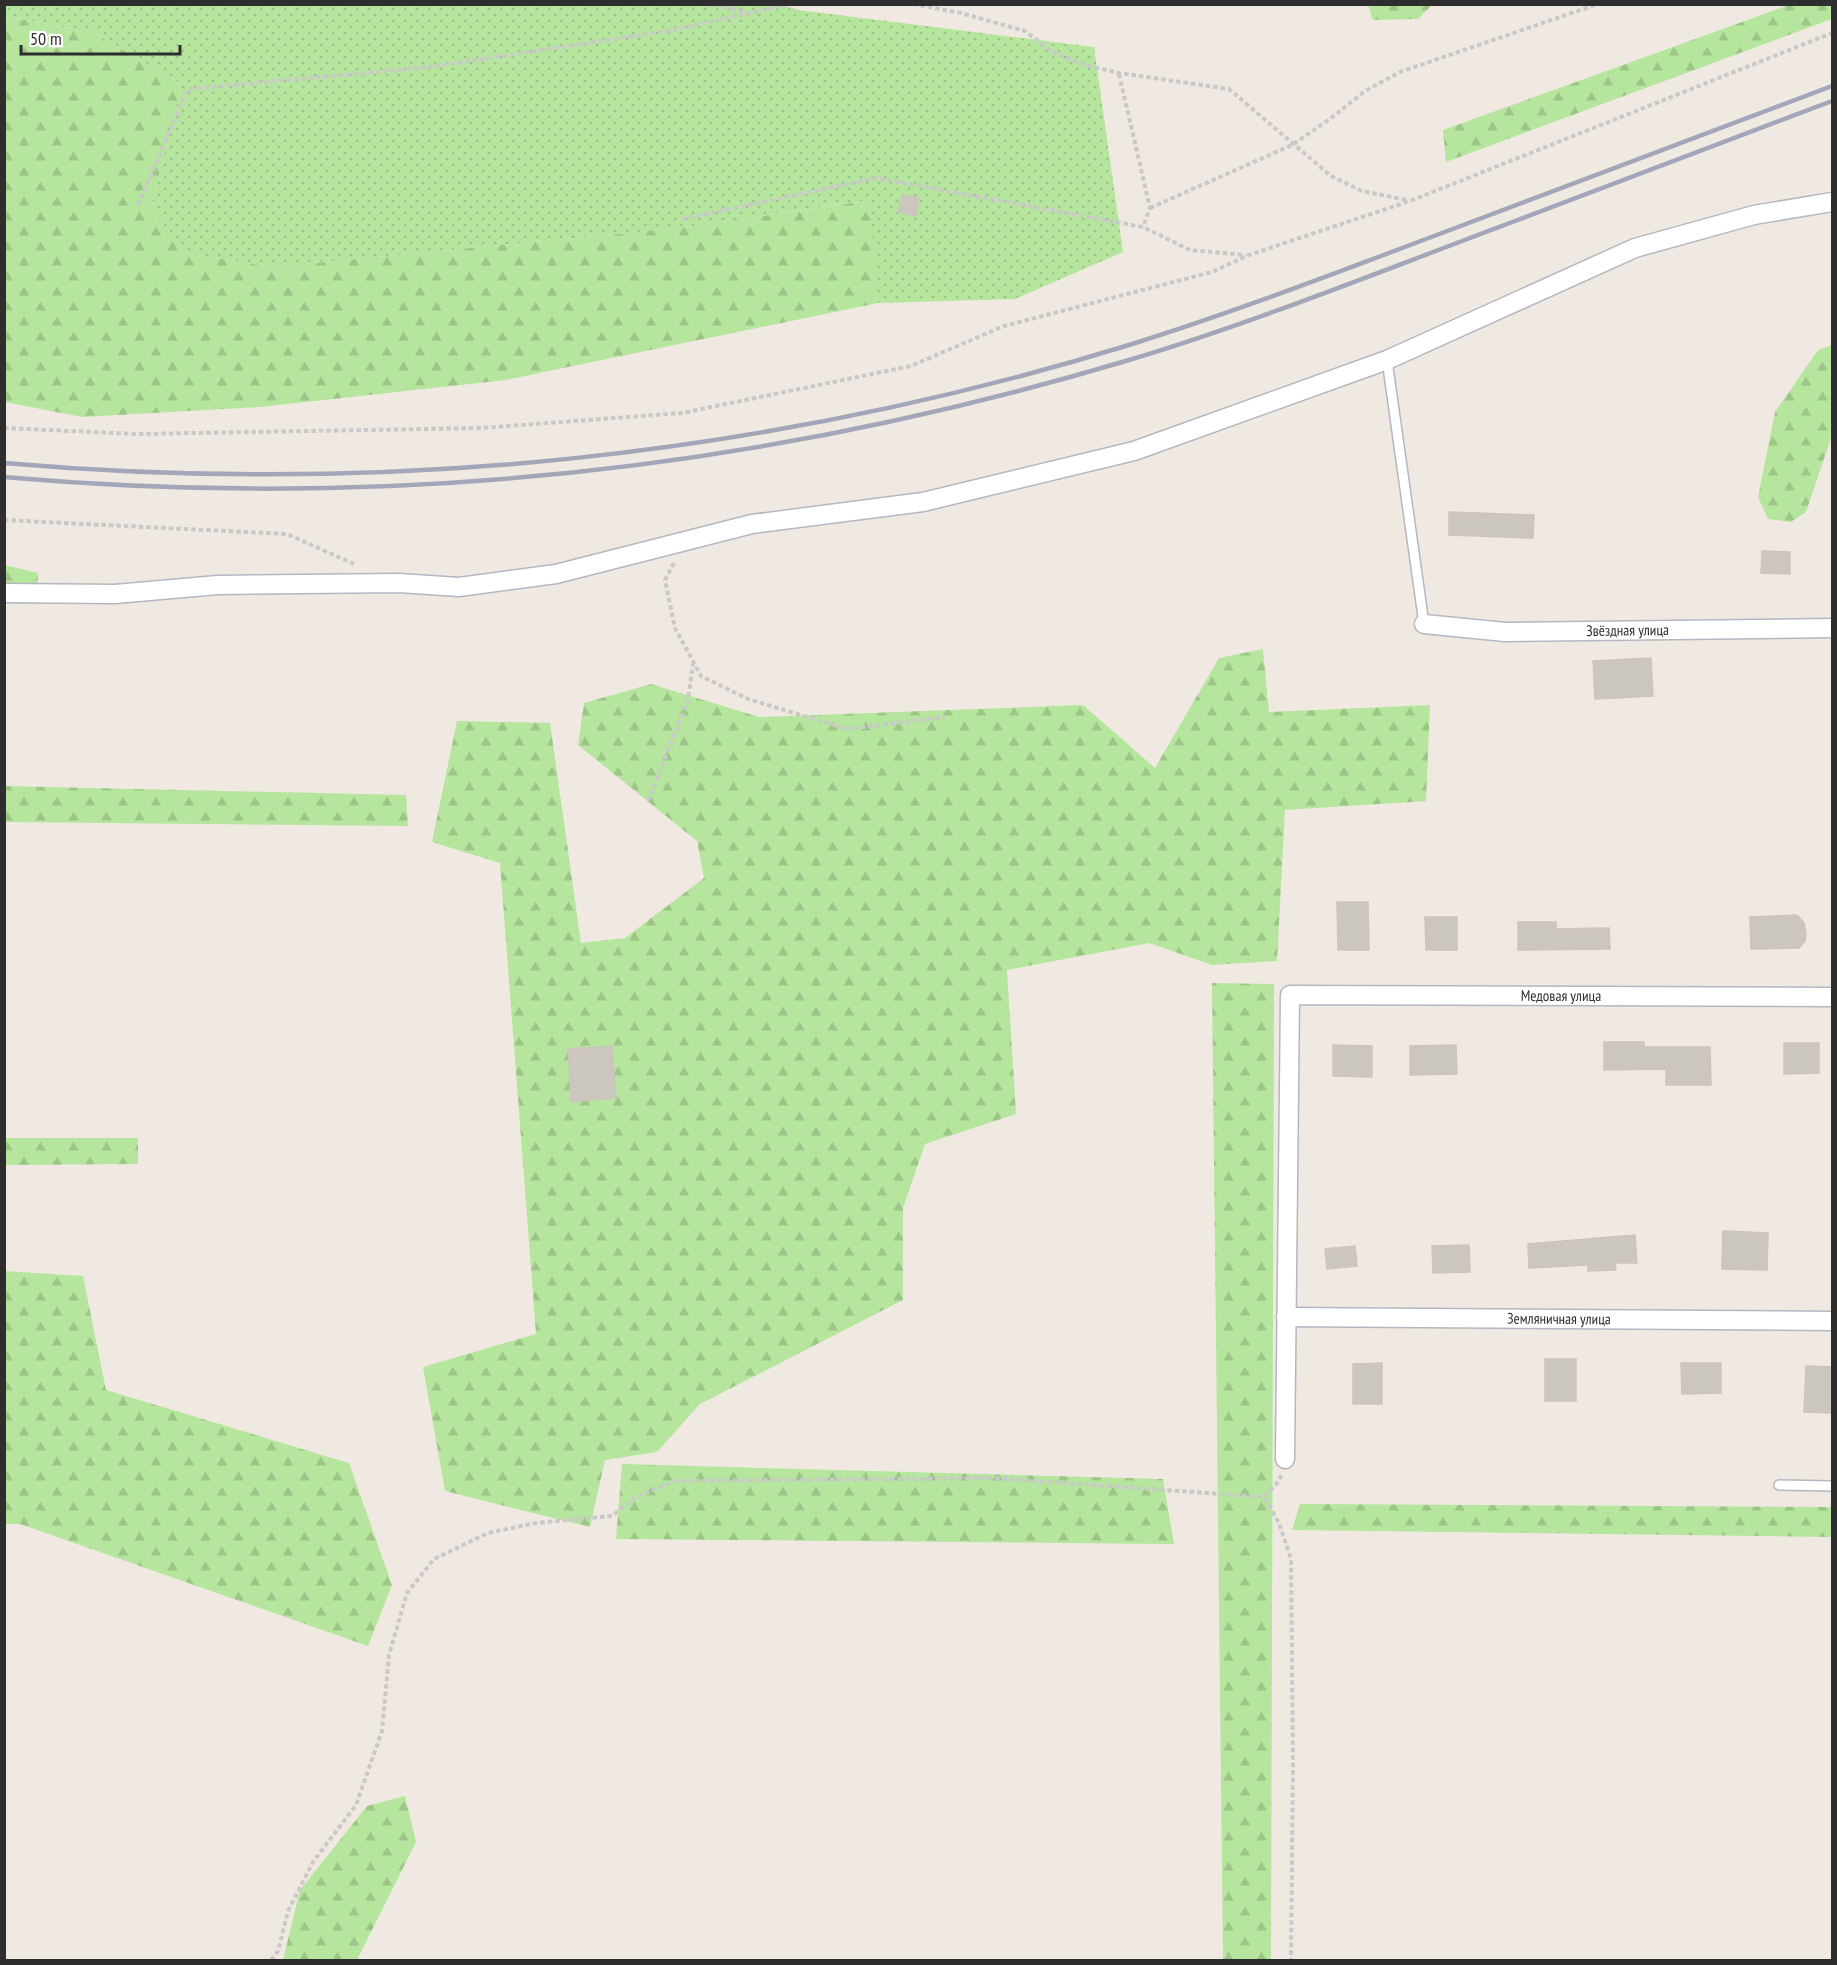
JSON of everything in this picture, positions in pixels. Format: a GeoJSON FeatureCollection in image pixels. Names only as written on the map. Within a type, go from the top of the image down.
{"type":"FeatureCollection","features":[{"type":"Feature","properties":{"kind":"street"},"geometry":{"type":"LineString","coordinates":[[4,593],[115,594],[218,585],[399,584],[459,587],[556,574],[752,524],[923,502],[1134,451],[1386,360],[1635,248],[1754,215],[1833,202]]}},
{"type":"Feature","properties":{"kind":"street","name":"Звёздная улица"},"geometry":{"type":"LineString","coordinates":[[1424,624],[1505,632],[1833,628]]}},
{"type":"Feature","properties":{"kind":"street","name":"Медовая улица"},"geometry":{"type":"LineString","coordinates":[[1286,1317],[1290,995],[1833,997]]}},
{"type":"Feature","properties":{"kind":"street"},"geometry":{"type":"LineString","coordinates":[[1285,1459],[1286,1317]]}},
{"type":"Feature","properties":{"kind":"street","name":"Земляничная улица"},"geometry":{"type":"LineString","coordinates":[[1286,1317],[1833,1321]]}},
{"type":"Feature","properties":{"kind":"lane"},"geometry":{"type":"LineString","coordinates":[[1386,360],[1424,624]]}},
{"type":"Feature","properties":{"kind":"lane"},"geometry":{"type":"LineString","coordinates":[[1779,1485],[1833,1486]]}},
{"type":"Feature","properties":{"kind":"path"},"geometry":{"type":"LineString","coordinates":[[710,4],[747,12]]}},
{"type":"Feature","properties":{"kind":"path"},"geometry":{"type":"LineString","coordinates":[[138,205],[188,89],[430,67],[673,30],[790,4]]}},
{"type":"Feature","properties":{"kind":"path"},"geometry":{"type":"LineString","coordinates":[[913,4],[961,13],[1025,31],[1051,51],[1084,65],[1119,74],[1229,89],[1330,176],[1362,191],[1410,201]]}},
{"type":"Feature","properties":{"kind":"path"},"geometry":{"type":"LineString","coordinates":[[1150,208],[1292,145],[1365,91],[1400,72],[1598,4]]}},
{"type":"Feature","properties":{"kind":"path"},"geometry":{"type":"LineString","coordinates":[[4,428],[138,434],[469,429],[682,412],[911,366],[1004,326],[1212,272],[1249,255],[1410,201],[1833,33]]}},
{"type":"Feature","properties":{"kind":"path"},"geometry":{"type":"LineString","coordinates":[[1119,74],[1150,208],[1143,227]]}},
{"type":"Feature","properties":{"kind":"path"},"geometry":{"type":"LineString","coordinates":[[682,219],[876,178],[1143,227],[1190,250],[1249,255]]}},
{"type":"Feature","properties":{"kind":"path"},"geometry":{"type":"LineString","coordinates":[[4,520],[287,534],[358,566]]}},
{"type":"Feature","properties":{"kind":"path"},"geometry":{"type":"LineString","coordinates":[[685,542],[665,580],[675,628],[701,676],[747,699],[847,729],[945,717]]}},
{"type":"Feature","properties":{"kind":"path"},"geometry":{"type":"LineString","coordinates":[[648,801],[688,700],[693,663]]}},
{"type":"Feature","properties":{"kind":"path"},"geometry":{"type":"LineString","coordinates":[[270,1960],[278,1951],[288,1911],[313,1862],[356,1804],[382,1731],[389,1655],[407,1593],[434,1559],[489,1533],[536,1523],[612,1516],[636,1497],[675,1481],[993,1478],[1264,1497],[1280,1481],[1285,1459]]}},
{"type":"Feature","properties":{"kind":"path"},"geometry":{"type":"LineString","coordinates":[[1264,1497],[1279,1523],[1291,1559],[1293,1762],[1291,1960]]}},
{"type":"Feature","properties":{"kind":"green space"},"geometry":{"type":"Polygon","coordinates":[[[780,4],[799,10],[1094,47],[1123,252],[1015,299],[878,303],[870,200],[679,228],[272,267],[185,253],[151,208],[182,84],[94,33],[5,16],[4,5],[780,4]]]}},
{"type":"Feature","properties":{"kind":"green space"},"geometry":{"type":"Polygon","coordinates":[[[1368,4],[1432,5],[1418,19],[1373,20],[1368,4]]]}},
{"type":"Feature","properties":{"kind":"green space"},"geometry":{"type":"Polygon","coordinates":[[[1789,5],[1832,5],[1832,19],[1446,162],[1443,130],[1789,5]]]}},
{"type":"Feature","properties":{"kind":"green space"},"geometry":{"type":"Polygon","coordinates":[[[4,16],[94,33],[182,84],[151,208],[185,253],[272,267],[679,228],[871,200],[878,303],[506,380],[260,407],[82,417],[5,402],[4,16]]]}},
{"type":"Feature","properties":{"kind":"green space"},"geometry":{"type":"Polygon","coordinates":[[[1832,345],[1832,435],[1806,512],[1791,522],[1768,519],[1758,497],[1775,412],[1818,350],[1832,345]]]}},
{"type":"Feature","properties":{"kind":"green space"},"geometry":{"type":"Polygon","coordinates":[[[5,565],[38,573],[36,604],[5,603],[5,565]]]}},
{"type":"Feature","properties":{"kind":"green space"},"geometry":{"type":"Polygon","coordinates":[[[1263,649],[1269,712],[1430,705],[1426,801],[1285,810],[1277,961],[1212,965],[1149,943],[1007,970],[1016,1114],[925,1144],[903,1208],[903,1300],[700,1404],[657,1452],[605,1460],[590,1527],[445,1491],[423,1367],[536,1334],[500,863],[432,842],[457,721],[550,723],[581,943],[625,938],[704,878],[697,841],[578,745],[584,703],[651,684],[759,717],[1083,705],[1155,768],[1219,658],[1263,649]]]}},
{"type":"Feature","properties":{"kind":"green space"},"geometry":{"type":"Polygon","coordinates":[[[5,786],[406,795],[408,826],[5,822],[5,786]]]}},
{"type":"Feature","properties":{"kind":"green space"},"geometry":{"type":"Polygon","coordinates":[[[1212,983],[1274,984],[1271,1960],[1223,1960],[1212,983]]]}},
{"type":"Feature","properties":{"kind":"green space"},"geometry":{"type":"Polygon","coordinates":[[[5,1138],[138,1138],[138,1164],[5,1165],[5,1138]]]}},
{"type":"Feature","properties":{"kind":"green space"},"geometry":{"type":"Polygon","coordinates":[[[5,1271],[83,1276],[106,1390],[349,1463],[392,1585],[368,1646],[20,1524],[5,1524],[5,1271]]]}},
{"type":"Feature","properties":{"kind":"green space"},"geometry":{"type":"Polygon","coordinates":[[[622,1464],[1163,1479],[1174,1544],[616,1539],[622,1464]]]}},
{"type":"Feature","properties":{"kind":"green space"},"geometry":{"type":"Polygon","coordinates":[[[1300,1504],[1832,1507],[1832,1537],[1292,1530],[1300,1504]]]}},
{"type":"Feature","properties":{"kind":"green space"},"geometry":{"type":"Polygon","coordinates":[[[405,1796],[416,1842],[357,1960],[283,1960],[300,1890],[367,1806],[405,1796]]]}},
{"type":"Feature","properties":{"kind":"building"},"geometry":{"type":"Polygon","coordinates":[[[902,195],[919,198],[916,216],[898,212],[902,195]]]}},
{"type":"Feature","properties":{"kind":"building"},"geometry":{"type":"Polygon","coordinates":[[[1449,512],[1534,515],[1533,538],[1449,535],[1449,512]]]}},
{"type":"Feature","properties":{"kind":"building"},"geometry":{"type":"Polygon","coordinates":[[[1762,551],[1790,552],[1790,574],[1761,573],[1762,551]]]}},
{"type":"Feature","properties":{"kind":"building"},"geometry":{"type":"Polygon","coordinates":[[[1651,658],[1653,696],[1595,699],[1593,661],[1651,658]]]}},
{"type":"Feature","properties":{"kind":"building"},"geometry":{"type":"Polygon","coordinates":[[[1337,902],[1368,902],[1369,950],[1338,950],[1337,902]]]}},
{"type":"Feature","properties":{"kind":"building"},"geometry":{"type":"Polygon","coordinates":[[[1797,915],[1804,923],[1806,933],[1805,941],[1799,948],[1751,949],[1750,917],[1797,915]]]}},
{"type":"Feature","properties":{"kind":"building"},"geometry":{"type":"Polygon","coordinates":[[[1425,917],[1457,917],[1457,950],[1426,950],[1425,917]]]}},
{"type":"Feature","properties":{"kind":"building"},"geometry":{"type":"Polygon","coordinates":[[[1518,922],[1556,922],[1556,929],[1609,928],[1610,949],[1518,950],[1518,922]]]}},
{"type":"Feature","properties":{"kind":"building"},"geometry":{"type":"Polygon","coordinates":[[[1604,1042],[1644,1042],[1644,1047],[1710,1047],[1711,1085],[1666,1085],[1666,1069],[1604,1070],[1604,1042]]]}},
{"type":"Feature","properties":{"kind":"building"},"geometry":{"type":"Polygon","coordinates":[[[1784,1043],[1819,1043],[1819,1073],[1784,1074],[1784,1043]]]}},
{"type":"Feature","properties":{"kind":"building"},"geometry":{"type":"Polygon","coordinates":[[[1333,1045],[1372,1046],[1372,1077],[1333,1076],[1333,1045]]]}},
{"type":"Feature","properties":{"kind":"building"},"geometry":{"type":"Polygon","coordinates":[[[1456,1045],[1457,1074],[1410,1075],[1410,1046],[1456,1045]]]}},
{"type":"Feature","properties":{"kind":"building"},"geometry":{"type":"Polygon","coordinates":[[[612,1046],[616,1098],[571,1102],[568,1049],[612,1046]]]}},
{"type":"Feature","properties":{"kind":"building"},"geometry":{"type":"Polygon","coordinates":[[[1723,1231],[1768,1233],[1767,1270],[1722,1269],[1723,1231]]]}},
{"type":"Feature","properties":{"kind":"building"},"geometry":{"type":"Polygon","coordinates":[[[1635,1235],[1637,1263],[1615,1263],[1616,1270],[1588,1271],[1588,1265],[1529,1268],[1528,1244],[1635,1235]]]}},
{"type":"Feature","properties":{"kind":"building"},"geometry":{"type":"Polygon","coordinates":[[[1469,1245],[1470,1272],[1433,1273],[1432,1246],[1469,1245]]]}},
{"type":"Feature","properties":{"kind":"building"},"geometry":{"type":"Polygon","coordinates":[[[1355,1246],[1357,1266],[1327,1269],[1325,1249],[1355,1246]]]}},
{"type":"Feature","properties":{"kind":"building"},"geometry":{"type":"Polygon","coordinates":[[[1545,1359],[1576,1359],[1576,1401],[1545,1401],[1545,1359]]]}},
{"type":"Feature","properties":{"kind":"building"},"geometry":{"type":"Polygon","coordinates":[[[1382,1363],[1382,1404],[1353,1404],[1353,1364],[1382,1363]]]}},
{"type":"Feature","properties":{"kind":"building"},"geometry":{"type":"Polygon","coordinates":[[[1681,1363],[1721,1363],[1721,1393],[1682,1394],[1681,1363]]]}},
{"type":"Feature","properties":{"kind":"building"},"geometry":{"type":"Polygon","coordinates":[[[1806,1366],[1833,1367],[1833,1413],[1804,1412],[1806,1366]]]}},
{"type":"Feature","properties":{"kind":"railway"},"geometry":{"type":"LineString","coordinates":[[4,463],[147,472],[289,474],[431,470],[572,458],[713,440],[853,415],[992,384],[1169,332],[1325,277],[1832,86]]}},
{"type":"Feature","properties":{"kind":"railway"},"geometry":{"type":"LineString","coordinates":[[4,477],[147,486],[290,489],[432,484],[572,472],[713,454],[852,429],[991,398],[1129,360],[1206,335],[1320,295],[1832,101]]}}]}
